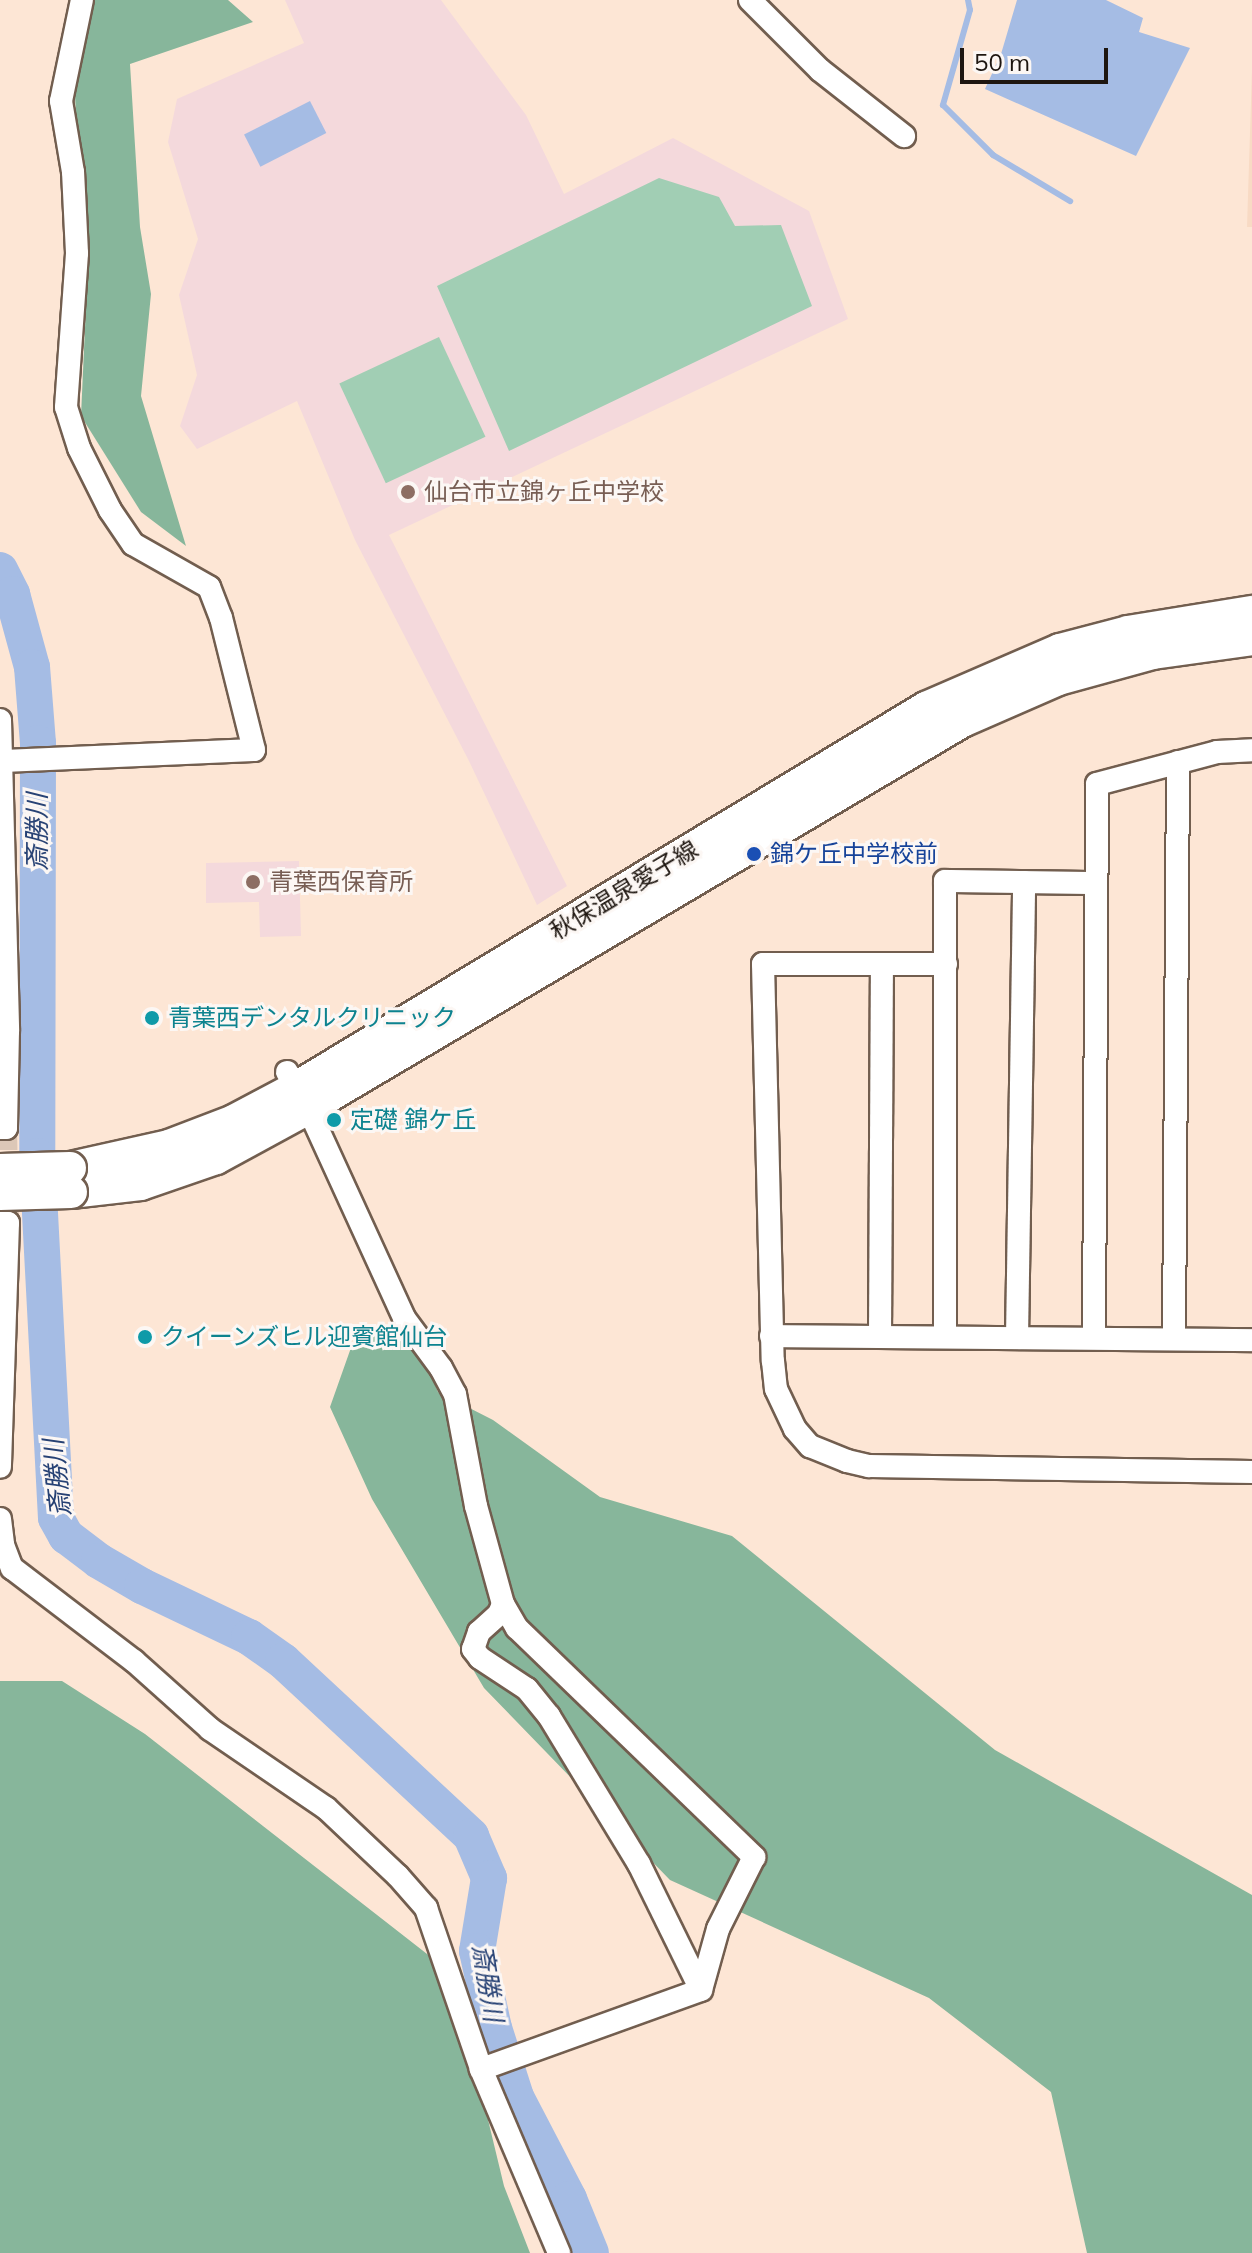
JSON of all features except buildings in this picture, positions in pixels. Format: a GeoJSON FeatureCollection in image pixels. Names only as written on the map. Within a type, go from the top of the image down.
{"type":"FeatureCollection","features":[{"type":"Feature","properties":{"kind":"main road","name":"秋保温泉愛子線"},"geometry":{"type":"LineString","coordinates":[[297,1089],[926,708],[1060,650],[1142,629],[1252,612]]}},
{"type":"Feature","properties":{"kind":"main road","name":"秋保温泉愛子線"},"geometry":{"type":"LineString","coordinates":[[0,1194],[71,1180],[120,1159],[202,1136],[297,1089],[962,721],[1058,679],[1153,653],[1252,639]]}},
{"type":"Feature","properties":{"kind":"main road","name":"秋保温泉愛子線"},"geometry":{"type":"LineString","coordinates":[[0,1170],[71,1180]]}},
{"type":"Feature","properties":{"kind":"street"},"geometry":{"type":"LineString","coordinates":[[6,760],[254,750],[221,618],[209,587],[133,544],[110,510],[79,448],[66,407],[77,253],[73,172],[61,101],[82,0]]}},
{"type":"Feature","properties":{"kind":"street"},"geometry":{"type":"LineString","coordinates":[[750,0],[820,70],[904,136]]}},
{"type":"Feature","properties":{"kind":"street"},"geometry":{"type":"LineString","coordinates":[[0,720],[6,760],[8,1031],[6,1128],[0,1128]]}},
{"type":"Feature","properties":{"kind":"street"},"geometry":{"type":"LineString","coordinates":[[1094,1338],[1097,784],[1217,752],[1252,750]]}},
{"type":"Feature","properties":{"kind":"street"},"geometry":{"type":"LineString","coordinates":[[1174,1338],[1178,762]]}},
{"type":"Feature","properties":{"kind":"street"},"geometry":{"type":"LineString","coordinates":[[945,1336],[945,881],[1095,883]]}},
{"type":"Feature","properties":{"kind":"street"},"geometry":{"type":"LineString","coordinates":[[1017,1338],[1024,882]]}},
{"type":"Feature","properties":{"kind":"street"},"geometry":{"type":"LineString","coordinates":[[946,964],[763,964],[771,1336],[776,1389],[795,1429],[810,1446],[847,1461],[927,1469],[1252,1472]]}},
{"type":"Feature","properties":{"kind":"street"},"geometry":{"type":"LineString","coordinates":[[880,1336],[882,964]]}},
{"type":"Feature","properties":{"kind":"street"},"geometry":{"type":"LineString","coordinates":[[297,1089],[404,1318],[441,1368],[455,1394],[476,1506],[503,1604],[517,1628],[754,1857],[718,1929],[701,1990]]}},
{"type":"Feature","properties":{"kind":"street"},"geometry":{"type":"LineString","coordinates":[[0,1223],[8,1223],[0,1467]]}},
{"type":"Feature","properties":{"kind":"street"},"geometry":{"type":"LineString","coordinates":[[771,1336],[1252,1340]]}},
{"type":"Feature","properties":{"kind":"street"},"geometry":{"type":"LineString","coordinates":[[0,1519],[3,1545],[12,1568],[134,1661],[210,1729],[326,1808],[398,1876],[426,1908],[559,2253]]}},
{"type":"Feature","properties":{"kind":"street"},"geometry":{"type":"LineString","coordinates":[[503,1604],[499,1614],[479,1632],[473,1649],[480,1658],[527,1689],[549,1716],[639,1864],[701,1990]]}},
{"type":"Feature","properties":{"kind":"street"},"geometry":{"type":"LineString","coordinates":[[486,2067],[701,1990]]}},
{"type":"Feature","properties":{"kind":"shaded area","name":"仙台市立錦ヶ丘中学校"},"geometry":{"type":"Polygon","coordinates":[[[285,0],[441,0],[526,115],[564,194],[673,138],[809,211],[848,319],[389,535],[567,886],[537,905],[469,761],[355,540],[297,401],[197,449],[180,426],[197,375],[179,295],[198,239],[168,142],[177,99],[304,43],[285,0]]]}},
{"type":"Feature","properties":{"kind":"shaded area"},"geometry":{"type":"Polygon","coordinates":[[[1252,70],[1252,227],[1247,227],[1252,70]]]}},
{"type":"Feature","properties":{"kind":"shaded area","name":"青葉西保育所"},"geometry":{"type":"Polygon","coordinates":[[[299,861],[301,936],[260,937],[259,902],[206,903],[206,863],[299,861]]]}},
{"type":"Feature","properties":{"kind":"green space"},"geometry":{"type":"Polygon","coordinates":[[[89,0],[228,0],[253,22],[130,64],[140,227],[151,294],[141,396],[186,546],[141,512],[81,416],[86,305],[75,96],[89,0]]]}},
{"type":"Feature","properties":{"kind":"green space"},"geometry":{"type":"Polygon","coordinates":[[[659,178],[719,197],[735,226],[781,225],[812,306],[509,451],[437,286],[659,178]]]}},
{"type":"Feature","properties":{"kind":"green space"},"geometry":{"type":"Polygon","coordinates":[[[439,337],[485,437],[386,483],[339,383],[439,337]]]}},
{"type":"Feature","properties":{"kind":"green space"},"geometry":{"type":"Polygon","coordinates":[[[398,1327],[417,1339],[438,1392],[493,1420],[600,1497],[732,1536],[995,1750],[1252,1895],[1252,2253],[1087,2253],[1051,2092],[929,1998],[670,1880],[484,1688],[372,1499],[330,1407],[353,1342],[398,1327]]]}},
{"type":"Feature","properties":{"kind":"green space"},"geometry":{"type":"Polygon","coordinates":[[[0,1681],[62,1681],[145,1734],[445,1968],[476,2070],[504,2186],[530,2253],[0,2253],[0,1681]]]}},
{"type":"Feature","properties":{"kind":"water"},"geometry":{"type":"Polygon","coordinates":[[[1017,0],[1106,0],[1143,18],[1139,32],[1190,48],[1136,156],[985,89],[1001,54],[1017,0]]]}},
{"type":"Feature","properties":{"kind":"water"},"geometry":{"type":"Polygon","coordinates":[[[310,101],[326,133],[260,167],[244,135],[310,101]]]}},
{"type":"Feature","properties":{"kind":"waterway"},"geometry":{"type":"LineString","coordinates":[[968,0],[970,10],[943,105],[993,155],[1070,201]]}},
{"type":"Feature","properties":{"kind":"waterway","name":"斎勝川"},"geometry":{"type":"LineString","coordinates":[[0,570],[12,594],[32,667],[38,743],[37,1156],[56,1518],[66,1536],[99,1561],[142,1586],[249,1637],[283,1661],[471,1836],[489,1878],[477,1951],[494,2028],[516,2097],[569,2199],[591,2253]]}},
{"type":"Feature","properties":{"kind":"tunnel"},"geometry":{"type":"LineString","coordinates":[[6,1128],[8,1223]]}},
{"type":"Feature","properties":{"kind":"place","name":"仙台市立錦ヶ丘中学校"},"geometry":{"type":"Point","coordinates":[408,492]}},
{"type":"Feature","properties":{"kind":"place","name":"錦ケ丘中学校前"},"geometry":{"type":"Point","coordinates":[754,854]}},
{"type":"Feature","properties":{"kind":"place","name":"青葉西保育所"},"geometry":{"type":"Point","coordinates":[253,882]}},
{"type":"Feature","properties":{"kind":"place","name":"青葉西デンタルクリニック"},"geometry":{"type":"Point","coordinates":[152,1018]}},
{"type":"Feature","properties":{"kind":"place","name":"定礎 錦ケ丘"},"geometry":{"type":"Point","coordinates":[334,1120]}},
{"type":"Feature","properties":{"kind":"place","name":"クイーンズヒル迎賓館仙台"},"geometry":{"type":"Point","coordinates":[145,1337]}}]}
